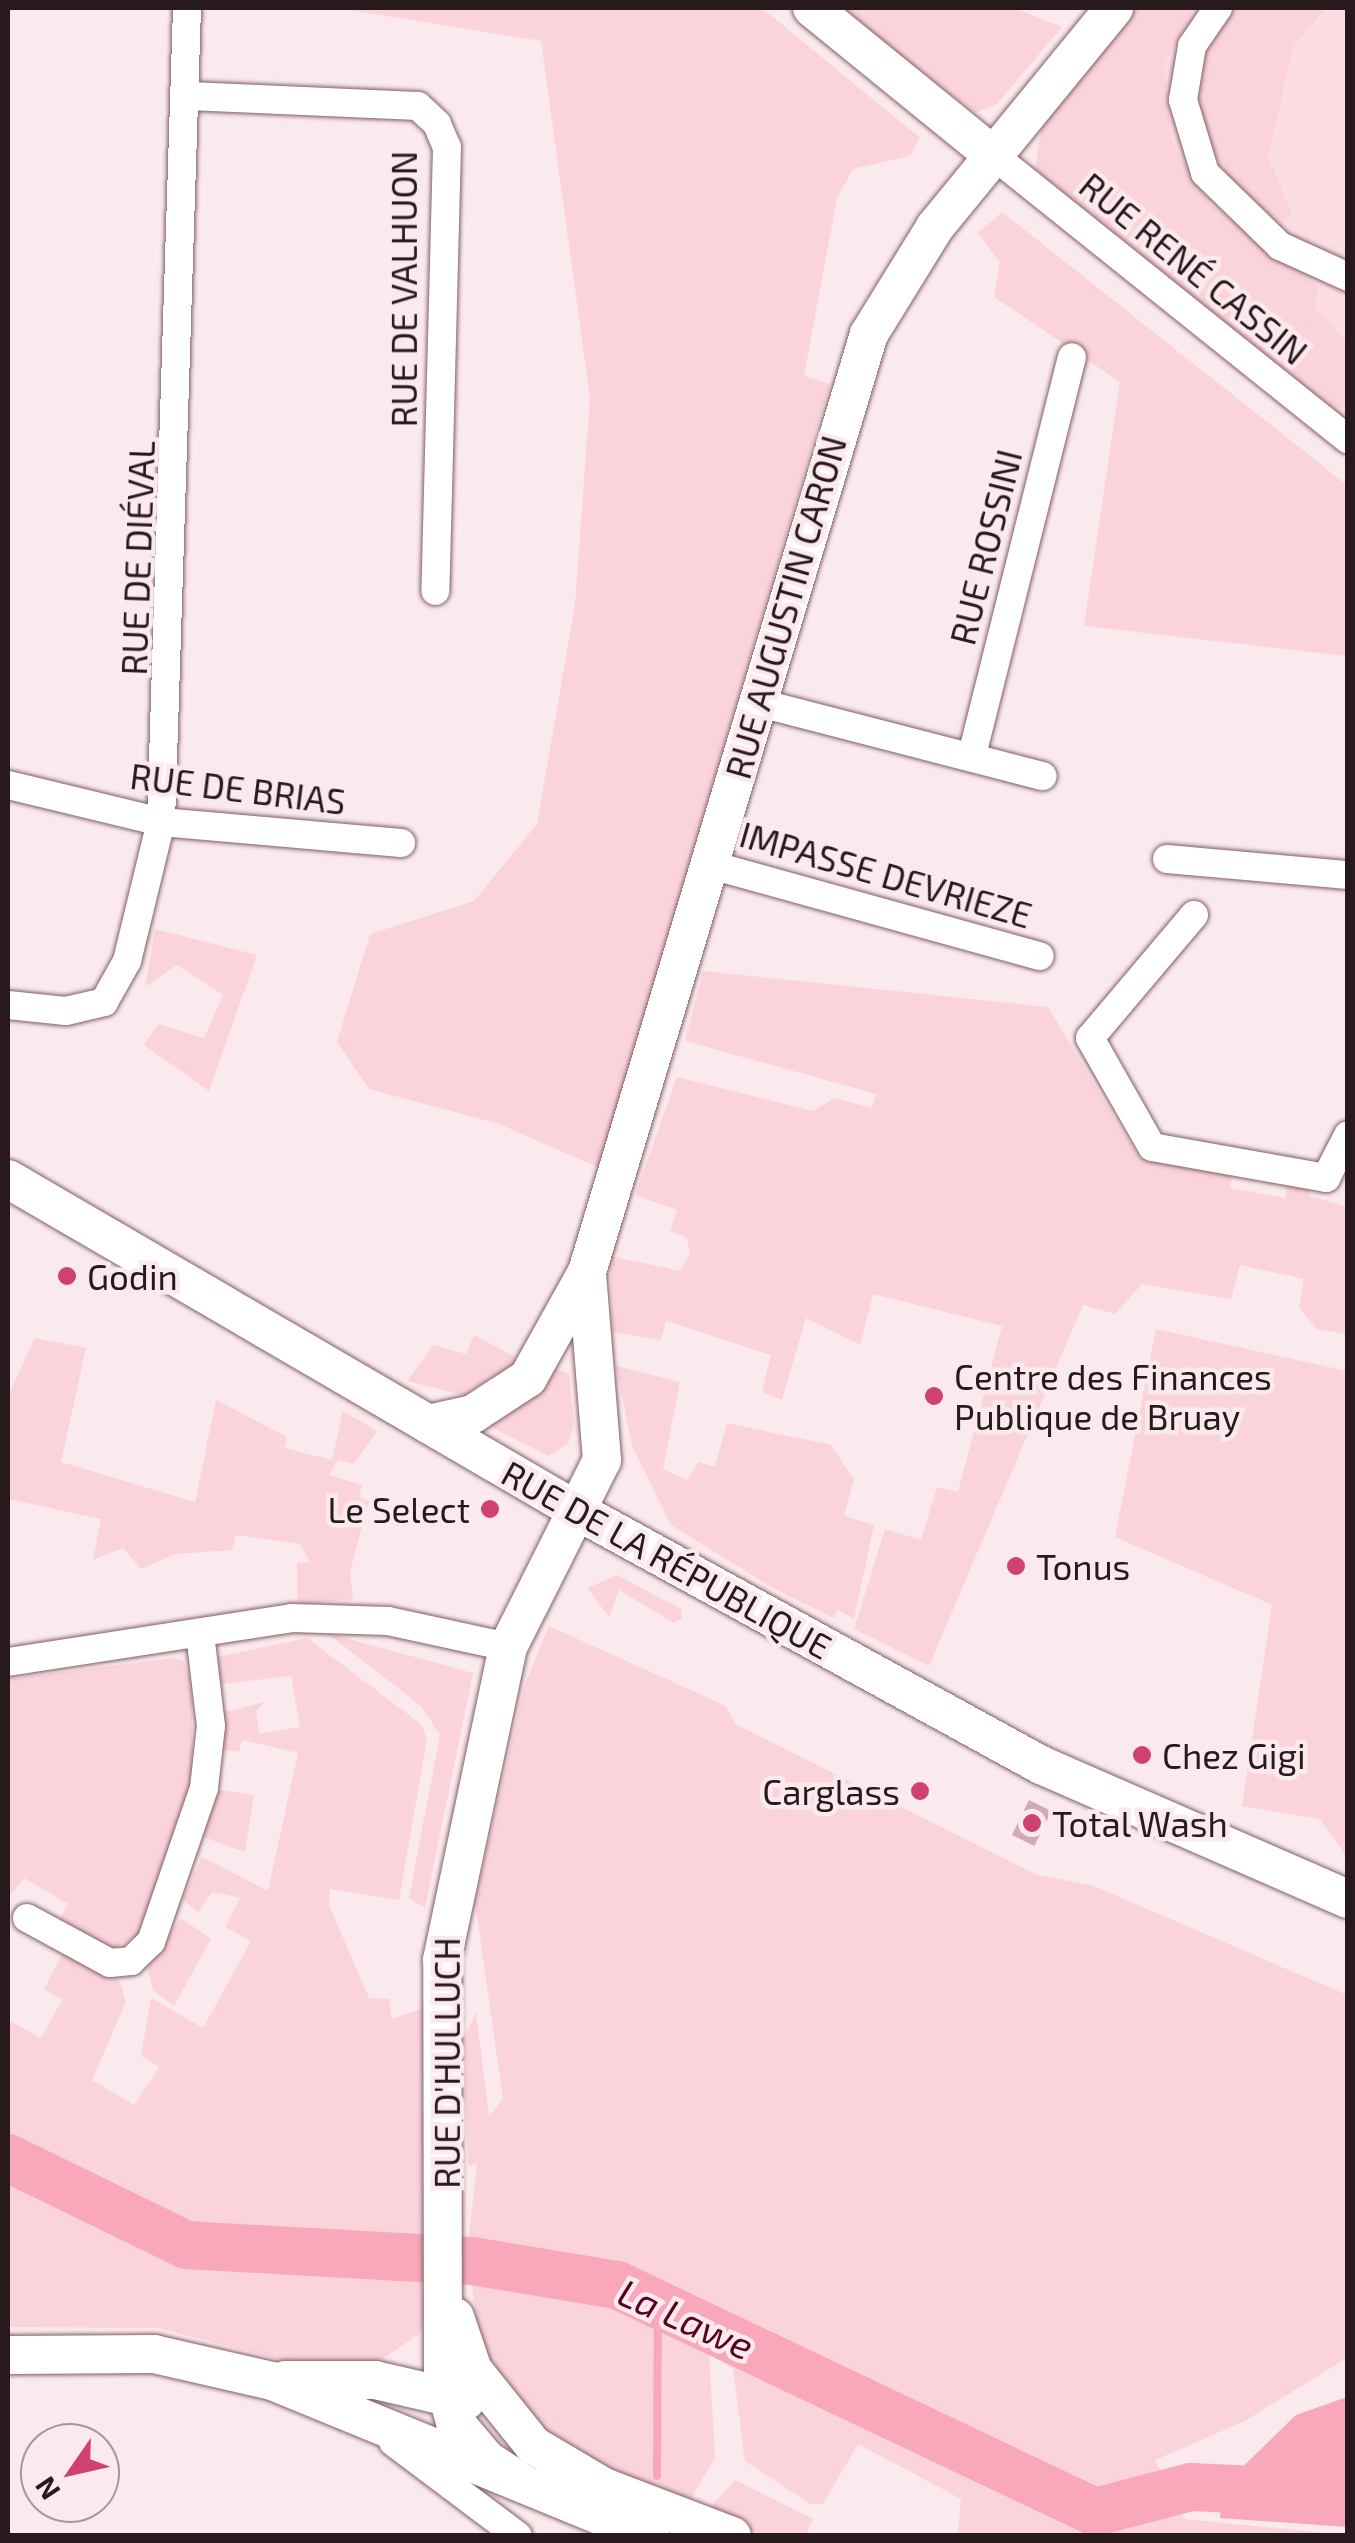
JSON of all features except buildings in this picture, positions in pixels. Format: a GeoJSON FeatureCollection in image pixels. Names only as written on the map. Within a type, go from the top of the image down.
{"type":"FeatureCollection","features":[{"type":"Feature","properties":{"kind":"street","name":"RUE DE DIÉVAL"},"geometry":{"type":"LineString","coordinates":[[8,1005],[66,1011],[104,1002],[127,961],[161,822],[190,96],[188,8]]}},
{"type":"Feature","properties":{"kind":"street"},"geometry":{"type":"LineString","coordinates":[[812,8],[993,155]]}},
{"type":"Feature","properties":{"kind":"street","name":"RUE AUGUSTIN CARON"},"geometry":{"type":"LineString","coordinates":[[428,1424],[474,1414],[528,1378],[587,1272],[869,334],[892,288],[993,155],[1114,8]]}},
{"type":"Feature","properties":{"kind":"street"},"geometry":{"type":"LineString","coordinates":[[1218,8],[1192,46],[1182,100],[1205,173],[1280,246],[1348,277]]}},
{"type":"Feature","properties":{"kind":"street","name":"RUE DE VALHUON"},"geometry":{"type":"LineString","coordinates":[[190,96],[418,106],[437,124],[447,147],[435,591]]}},
{"type":"Feature","properties":{"kind":"street","name":"RUE RENÉ CASSIN"},"geometry":{"type":"LineString","coordinates":[[993,155],[1348,438]]}},
{"type":"Feature","properties":{"kind":"street","name":"RUE ROSSINI"},"geometry":{"type":"LineString","coordinates":[[972,755],[1072,356]]}},
{"type":"Feature","properties":{"kind":"street"},"geometry":{"type":"LineString","coordinates":[[756,702],[1043,776]]}},
{"type":"Feature","properties":{"kind":"street","name":"RUE DE BRIAS"},"geometry":{"type":"LineString","coordinates":[[8,785],[161,822],[401,843]]}},
{"type":"Feature","properties":{"kind":"street"},"geometry":{"type":"LineString","coordinates":[[1167,859],[1348,874]]}},
{"type":"Feature","properties":{"kind":"street","name":"IMPASSE DEVRIEZE"},"geometry":{"type":"LineString","coordinates":[[711,864],[1040,956]]}},
{"type":"Feature","properties":{"kind":"street"},"geometry":{"type":"LineString","coordinates":[[1194,915],[1090,1038],[1152,1147],[1326,1178],[1348,1135]]}},
{"type":"Feature","properties":{"kind":"street","name":"RUE DE LA RÉPUBLIQUE"},"geometry":{"type":"LineString","coordinates":[[8,1180],[580,1514],[1057,1773],[1348,1899]]}},
{"type":"Feature","properties":{"kind":"street","name":"RUE AUGUSTIN CARON"},"geometry":{"type":"LineString","coordinates":[[580,1514],[605,1442],[594,1373],[587,1272]]}},
{"type":"Feature","properties":{"kind":"street"},"geometry":{"type":"LineString","coordinates":[[528,1378],[562,1355],[594,1373]]}},
{"type":"Feature","properties":{"kind":"street","name":"RUE D'HULLUCH"},"geometry":{"type":"LineString","coordinates":[[458,2392],[448,2304],[445,1933],[508,1647],[580,1514]]}},
{"type":"Feature","properties":{"kind":"street"},"geometry":{"type":"LineString","coordinates":[[8,1662],[340,1617],[508,1647]]}},
{"type":"Feature","properties":{"kind":"street"},"geometry":{"type":"LineString","coordinates":[[27,1918],[110,1963],[131,1961],[151,1942],[204,1788],[211,1726],[200,1634]]}},
{"type":"Feature","properties":{"kind":"street"},"geometry":{"type":"LineString","coordinates":[[375,2380],[413,2364],[448,2304]]}},
{"type":"Feature","properties":{"kind":"street"},"geometry":{"type":"LineString","coordinates":[[8,2354],[154,2354],[272,2380],[375,2380],[458,2392],[546,2475],[604,2487],[732,2536]]}},
{"type":"Feature","properties":{"kind":"street"},"geometry":{"type":"LineString","coordinates":[[272,2380],[376,2429],[650,2536]]}},
{"type":"Feature","properties":{"kind":"street"},"geometry":{"type":"LineString","coordinates":[[376,2429],[458,2392]]}},
{"type":"Feature","properties":{"kind":"street"},"geometry":{"type":"LineString","coordinates":[[458,2392],[487,2460],[524,2484]]}},
{"type":"Feature","properties":{"kind":"street"},"geometry":{"type":"LineString","coordinates":[[376,2429],[518,2536]]}},
{"type":"Feature","properties":{"kind":"shaded area"},"geometry":{"type":"Polygon","coordinates":[[[338,8],[762,8],[920,138],[910,156],[853,169],[837,198],[804,376],[830,384],[600,1168],[499,1124],[369,1089],[337,1042],[370,934],[474,901],[537,824],[575,605],[590,398],[541,41],[338,8]]]}},
{"type":"Feature","properties":{"kind":"shaded area"},"geometry":{"type":"Polygon","coordinates":[[[837,8],[1015,8],[1062,27],[997,104],[976,113],[837,8]]]}},
{"type":"Feature","properties":{"kind":"shaded area"},"geometry":{"type":"Polygon","coordinates":[[[1134,8],[1194,8],[1164,65],[1172,143],[1210,204],[1318,286],[1316,308],[1347,343],[1347,407],[1327,408],[1035,169],[1042,123],[1134,8]]]}},
{"type":"Feature","properties":{"kind":"shaded area"},"geometry":{"type":"Polygon","coordinates":[[[1167,8],[1347,8],[1347,439],[1034,188],[1043,159],[1167,8]]]}},
{"type":"Feature","properties":{"kind":"shaded area"},"geometry":{"type":"Polygon","coordinates":[[[1235,8],[1326,8],[1293,47],[1268,158],[1292,212],[1282,225],[1226,176],[1197,111],[1201,58],[1235,8]]]}},
{"type":"Feature","properties":{"kind":"shaded area"},"geometry":{"type":"Polygon","coordinates":[[[1002,212],[1347,485],[1347,656],[1084,626],[1120,382],[994,297],[1000,262],[978,233],[1002,212]]]}},
{"type":"Feature","properties":{"kind":"shaded area"},"geometry":{"type":"Polygon","coordinates":[[[155,929],[257,955],[209,1091],[144,1045],[158,1024],[204,1038],[223,995],[177,965],[145,987],[155,929]]]}},
{"type":"Feature","properties":{"kind":"shaded area"},"geometry":{"type":"Polygon","coordinates":[[[703,971],[1048,1007],[1139,1158],[1233,1168],[1230,1188],[1285,1198],[1289,1177],[1307,1180],[1310,1196],[1347,1207],[1347,1334],[1317,1329],[1299,1308],[1304,1279],[1240,1265],[1231,1299],[1142,1284],[1115,1314],[1083,1305],[929,1666],[854,1629],[885,1529],[921,1540],[937,1487],[958,1492],[1002,1326],[873,1294],[860,1345],[806,1318],[782,1400],[762,1392],[771,1355],[666,1321],[661,1340],[613,1332],[610,1256],[680,1271],[690,1254],[687,1238],[670,1231],[677,1210],[635,1195],[677,1077],[813,1111],[834,1098],[872,1108],[876,1094],[685,1041],[703,971]]]}},
{"type":"Feature","properties":{"kind":"shaded area"},"geometry":{"type":"Polygon","coordinates":[[[1156,1329],[1347,1371],[1347,1857],[1320,1819],[1242,1806],[1272,1605],[1115,1537],[1156,1329]]]}},
{"type":"Feature","properties":{"kind":"shaded area"},"geometry":{"type":"Polygon","coordinates":[[[474,1335],[521,1360],[463,1395],[407,1381],[433,1345],[466,1354],[474,1335]]]}},
{"type":"Feature","properties":{"kind":"shaded area"},"geometry":{"type":"Polygon","coordinates":[[[35,1338],[86,1348],[61,1462],[195,1502],[216,1400],[287,1437],[284,1448],[332,1460],[343,1411],[377,1431],[354,1464],[338,1460],[329,1475],[362,1485],[359,1497],[369,1501],[350,1572],[353,1599],[297,1605],[297,1563],[310,1562],[300,1544],[236,1535],[232,1550],[175,1554],[141,1569],[123,1548],[93,1560],[101,1519],[8,1499],[8,1396],[35,1338]]]}},
{"type":"Feature","properties":{"kind":"shaded area"},"geometry":{"type":"Polygon","coordinates":[[[616,1366],[680,1382],[663,1469],[687,1480],[699,1462],[715,1467],[727,1423],[831,1445],[854,1480],[844,1516],[874,1525],[854,1619],[838,1610],[833,1618],[771,1587],[671,1525],[632,1446],[616,1366]]]}},
{"type":"Feature","properties":{"kind":"shaded area"},"geometry":{"type":"Polygon","coordinates":[[[550,1367],[569,1373],[574,1425],[568,1444],[548,1456],[487,1425],[550,1367]]]}},
{"type":"Feature","properties":{"kind":"shaded area"},"geometry":{"type":"Polygon","coordinates":[[[617,1575],[681,1609],[682,1618],[674,1623],[619,1590],[609,1617],[587,1588],[617,1575]]]}},
{"type":"Feature","properties":{"kind":"shaded area"},"geometry":{"type":"Polygon","coordinates":[[[549,1626],[726,1706],[735,1724],[1037,1875],[1091,1885],[1347,1995],[1347,2358],[1243,2422],[1155,2460],[1184,2519],[1347,2535],[958,2535],[961,2499],[858,2444],[823,2504],[810,2504],[745,2461],[733,2369],[709,2352],[715,2458],[688,2503],[556,2445],[499,2389],[480,2343],[467,2251],[477,2164],[468,2166],[463,2042],[476,2012],[489,2116],[503,2099],[475,1902],[524,1687],[549,1626]]]}},
{"type":"Feature","properties":{"kind":"shaded area"},"geometry":{"type":"Polygon","coordinates":[[[327,1633],[473,1673],[425,1908],[409,1898],[440,1735],[421,1706],[327,1633]]]}},
{"type":"Feature","properties":{"kind":"shaded area"},"geometry":{"type":"Polygon","coordinates":[[[307,1638],[421,1724],[427,1739],[399,1900],[330,1889],[329,1905],[369,1998],[389,1999],[392,2019],[425,2007],[432,2310],[419,2334],[369,2368],[305,2366],[158,2328],[8,2327],[8,2020],[41,2038],[62,2000],[44,1989],[65,1949],[119,1979],[126,2002],[92,2080],[134,2105],[159,2067],[141,2056],[151,1998],[203,2028],[251,1941],[225,1927],[240,1898],[212,1892],[198,1913],[183,1899],[202,1857],[268,1891],[298,1753],[242,1740],[239,1752],[219,1749],[221,1713],[265,1702],[256,1711],[259,1734],[300,1727],[291,1676],[222,1684],[213,1658],[307,1638]]]}},
{"type":"Feature","properties":{"kind":"shaded area"},"geometry":{"type":"Polygon","coordinates":[[[172,1658],[184,1661],[192,1685],[192,1779],[171,1872],[140,1935],[112,1948],[60,1919],[68,1904],[24,1878],[8,1898],[8,1679],[172,1658]]]}},
{"type":"Feature","properties":{"kind":"shaded area"},"geometry":{"type":"Polygon","coordinates":[[[213,1789],[254,1795],[245,1852],[203,1837],[213,1789]]]}},
{"type":"Feature","properties":{"kind":"shaded area"},"geometry":{"type":"Polygon","coordinates":[[[181,1918],[211,1939],[174,2006],[153,1990],[147,1966],[181,1918]]]}},
{"type":"Feature","properties":{"kind":"shaded area"},"geometry":{"type":"Polygon","coordinates":[[[1347,2397],[1347,2527],[1220,2518],[1223,2486],[1296,2415],[1347,2397]]]}},
{"type":"Feature","properties":{"kind":"shaded area"},"geometry":{"type":"Polygon","coordinates":[[[735,2480],[813,2519],[806,2535],[762,2535],[707,2511],[735,2480]]]}},
{"type":"Feature","properties":{"kind":"waterway","name":"La Lawe"},"geometry":{"type":"LineString","coordinates":[[8,2158],[186,2245],[472,2261],[617,2285],[1095,2512],[1191,2487],[1348,2494]]}},
{"type":"Feature","properties":{"kind":"waterway"},"geometry":{"type":"LineString","coordinates":[[657,2476],[658,2306]]}},
{"type":"Feature","properties":{"kind":"place","name":"Godin"},"geometry":{"type":"Point","coordinates":[67,1276]}},
{"type":"Feature","properties":{"kind":"place","name":"Centre des Finances Publique de Bruay"},"geometry":{"type":"Point","coordinates":[934,1396]}},
{"type":"Feature","properties":{"kind":"place","name":"Le Select"},"geometry":{"type":"Point","coordinates":[490,1509]}},
{"type":"Feature","properties":{"kind":"place","name":"Tonus"},"geometry":{"type":"Point","coordinates":[1016,1566]}},
{"type":"Feature","properties":{"kind":"place","name":"Chez Gigi"},"geometry":{"type":"Point","coordinates":[1142,1755]}},
{"type":"Feature","properties":{"kind":"place","name":"Carglass"},"geometry":{"type":"Point","coordinates":[920,1791]}},
{"type":"Feature","properties":{"kind":"place","name":"Total Wash"},"geometry":{"type":"Point","coordinates":[1032,1823]}}]}
